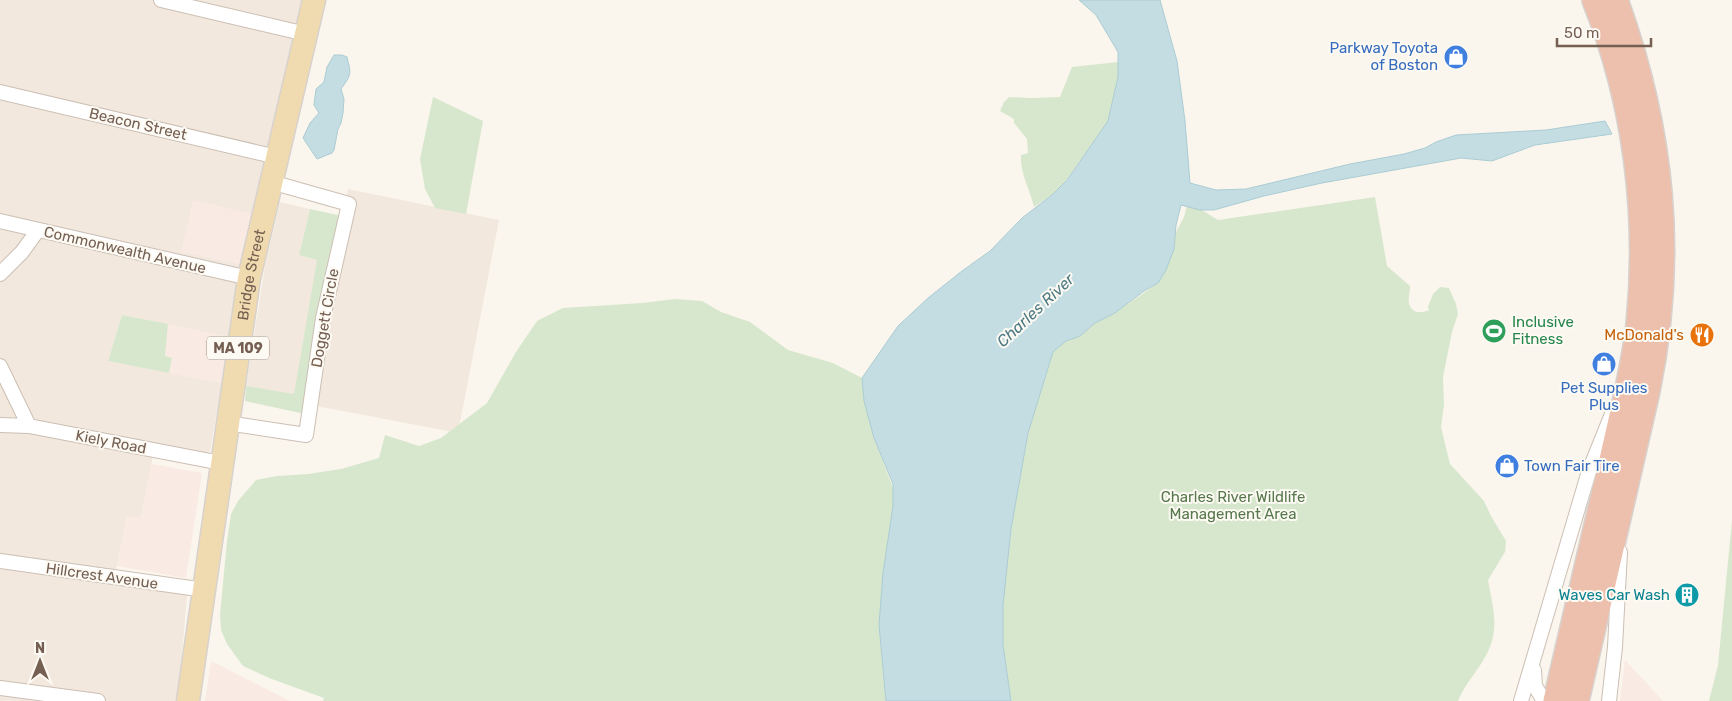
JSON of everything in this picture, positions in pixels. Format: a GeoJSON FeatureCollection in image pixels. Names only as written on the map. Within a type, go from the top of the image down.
{"type":"FeatureCollection","features":[{"type":"Feature","properties":{"kind":"highway"},"geometry":{"type":"LineString","coordinates":[[1556,701],[1632,369],[1642,279],[1643,234],[1640,188],[1633,136],[1614,52],[1595,0]]}},
{"type":"Feature","properties":{"kind":"highway"},"geometry":{"type":"LineString","coordinates":[[1576,701],[1653,360],[1660,299],[1662,247],[1659,190],[1647,107],[1636,62],[1615,0]]}},
{"type":"Feature","properties":{"kind":"main road","name":"Bridge Street"},"geometry":{"type":"LineString","coordinates":[[188,701],[249,278],[314,0]]}},
{"type":"Feature","properties":{"kind":"street"},"geometry":{"type":"LineString","coordinates":[[161,0],[306,34]]}},
{"type":"Feature","properties":{"kind":"street","name":"Beacon Street"},"geometry":{"type":"LineString","coordinates":[[0,92],[277,157]]}},
{"type":"Feature","properties":{"kind":"street","name":"Doggett Circle"},"geometry":{"type":"LineString","coordinates":[[227,423],[306,435],[323,318],[349,204],[271,182]]}},
{"type":"Feature","properties":{"kind":"street","name":"Commonwealth Avenue"},"geometry":{"type":"LineString","coordinates":[[0,221],[249,278]]}},
{"type":"Feature","properties":{"kind":"street"},"geometry":{"type":"LineString","coordinates":[[0,274],[22,252],[38,230]]}},
{"type":"Feature","properties":{"kind":"street"},"geometry":{"type":"LineString","coordinates":[[0,366],[29,426]]}},
{"type":"Feature","properties":{"kind":"street"},"geometry":{"type":"LineString","coordinates":[[1521,701],[1589,471],[1632,369]]}},
{"type":"Feature","properties":{"kind":"street","name":"Kiely Road"},"geometry":{"type":"LineString","coordinates":[[0,426],[29,426],[221,463]]}},
{"type":"Feature","properties":{"kind":"street"},"geometry":{"type":"LineString","coordinates":[[1609,701],[1622,501]]}},
{"type":"Feature","properties":{"kind":"street","name":"Hillcrest Avenue"},"geometry":{"type":"LineString","coordinates":[[0,561],[205,590]]}},
{"type":"Feature","properties":{"kind":"street"},"geometry":{"type":"LineString","coordinates":[[1535,654],[1535,686],[1544,701]]}},
{"type":"Feature","properties":{"kind":"street"},"geometry":{"type":"LineString","coordinates":[[1602,701],[1608,690],[1612,673]]}},
{"type":"Feature","properties":{"kind":"street"},"geometry":{"type":"LineString","coordinates":[[0,688],[98,701]]}},
{"type":"Feature","properties":{"kind":"shaded area"},"geometry":{"type":"Polygon","coordinates":[[[0,0],[303,0],[253,214],[182,252],[240,264],[229,337],[122,315],[108,361],[222,383],[210,452],[197,453],[155,445],[141,518],[127,517],[113,585],[179,592],[187,596],[178,701],[0,701],[0,0]]]}},
{"type":"Feature","properties":{"kind":"shaded area"},"geometry":{"type":"Polygon","coordinates":[[[348,189],[499,220],[458,433],[306,404],[348,189]]]}},
{"type":"Feature","properties":{"kind":"shaded area"},"geometry":{"type":"Polygon","coordinates":[[[193,200],[253,214],[240,264],[181,252],[193,200]]]}},
{"type":"Feature","properties":{"kind":"shaded area"},"geometry":{"type":"Polygon","coordinates":[[[280,202],[310,209],[299,255],[318,260],[294,395],[246,386],[265,266],[280,202]]]}},
{"type":"Feature","properties":{"kind":"shaded area"},"geometry":{"type":"Polygon","coordinates":[[[168,324],[229,337],[222,383],[169,373],[172,358],[165,357],[168,324]]]}},
{"type":"Feature","properties":{"kind":"shaded area"},"geometry":{"type":"Polygon","coordinates":[[[151,464],[202,473],[186,578],[117,566],[127,516],[141,518],[151,464]]]}},
{"type":"Feature","properties":{"kind":"shaded area"},"geometry":{"type":"Polygon","coordinates":[[[1625,660],[1663,701],[1620,701],[1625,660]]]}},
{"type":"Feature","properties":{"kind":"shaded area"},"geometry":{"type":"Polygon","coordinates":[[[211,661],[280,696],[290,701],[205,701],[211,661]]]}},
{"type":"Feature","properties":{"kind":"green space"},"geometry":{"type":"Polygon","coordinates":[[[1118,62],[1118,77],[1108,121],[1067,179],[1052,195],[1034,207],[1021,162],[1021,155],[1028,153],[1027,139],[1014,123],[1014,119],[1000,111],[1004,102],[1009,97],[1060,97],[1072,67],[1118,62]]]}},
{"type":"Feature","properties":{"kind":"green space"},"geometry":{"type":"Polygon","coordinates":[[[433,97],[483,121],[466,214],[435,208],[425,189],[420,159],[433,97]]]}},
{"type":"Feature","properties":{"kind":"green space","name":"Charles River Wildlife Management Area"},"geometry":{"type":"Polygon","coordinates":[[[1375,197],[1387,266],[1410,286],[1409,301],[1412,309],[1420,312],[1429,310],[1428,307],[1433,294],[1440,287],[1449,288],[1456,304],[1458,314],[1452,332],[1443,377],[1444,405],[1441,427],[1450,464],[1484,501],[1506,541],[1505,552],[1488,580],[1494,615],[1491,645],[1458,701],[1011,701],[1003,645],[1003,605],[1011,504],[1016,497],[1028,433],[1053,352],[1066,341],[1080,336],[1095,323],[1115,313],[1155,285],[1167,249],[1184,217],[1187,205],[1197,207],[1218,220],[1375,197]]]}},
{"type":"Feature","properties":{"kind":"green space"},"geometry":{"type":"Polygon","coordinates":[[[310,209],[342,216],[305,414],[245,401],[246,386],[294,394],[317,260],[299,255],[310,209]]]}},
{"type":"Feature","properties":{"kind":"green space"},"geometry":{"type":"Polygon","coordinates":[[[675,299],[702,301],[721,312],[750,322],[788,350],[833,363],[862,378],[864,401],[874,438],[895,493],[879,625],[886,701],[323,701],[324,698],[269,678],[243,666],[227,644],[221,630],[220,615],[231,514],[238,501],[256,480],[341,469],[379,458],[385,435],[419,446],[441,438],[487,403],[516,352],[537,321],[563,308],[675,299]]]}},
{"type":"Feature","properties":{"kind":"green space"},"geometry":{"type":"Polygon","coordinates":[[[122,315],[168,324],[165,356],[172,358],[169,373],[108,361],[122,315]]]}},
{"type":"Feature","properties":{"kind":"green space"},"geometry":{"type":"Polygon","coordinates":[[[1732,520],[1732,701],[1709,701],[1718,665],[1732,520]]]}},
{"type":"Feature","properties":{"kind":"water","name":"Charles River"},"geometry":{"type":"Polygon","coordinates":[[[1079,0],[1160,0],[1177,61],[1185,121],[1190,183],[1216,190],[1246,189],[1350,164],[1404,154],[1425,148],[1456,135],[1546,130],[1605,121],[1612,134],[1535,145],[1492,161],[1461,158],[1322,183],[1214,210],[1200,210],[1181,205],[1176,225],[1174,249],[1166,270],[1158,283],[1115,313],[1095,323],[1080,336],[1066,341],[1053,352],[1028,433],[1011,529],[1003,605],[1003,645],[1011,701],[886,701],[879,625],[883,573],[893,506],[893,484],[874,438],[864,401],[862,378],[898,326],[928,298],[990,251],[1022,218],[1052,195],[1067,180],[1108,121],[1118,77],[1118,52],[1096,15],[1079,0]]]}},
{"type":"Feature","properties":{"kind":"water"},"geometry":{"type":"Polygon","coordinates":[[[334,55],[347,57],[350,74],[341,89],[344,99],[343,113],[334,150],[332,153],[317,159],[303,138],[310,123],[319,113],[314,105],[316,89],[324,82],[327,67],[334,55]]]}},
{"type":"Feature","properties":{"kind":"place","name":"Parkway Toyota of Boston"},"geometry":{"type":"Point","coordinates":[1456,57]}},
{"type":"Feature","properties":{"kind":"place","name":"Inclusive Fitness"},"geometry":{"type":"Point","coordinates":[1494,331]}},
{"type":"Feature","properties":{"kind":"place","name":"McDonald's"},"geometry":{"type":"Point","coordinates":[1702,335]}},
{"type":"Feature","properties":{"kind":"place","name":"Pet Supplies Plus"},"geometry":{"type":"Point","coordinates":[1604,364]}},
{"type":"Feature","properties":{"kind":"place","name":"Town Fair Tire"},"geometry":{"type":"Point","coordinates":[1507,466]}},
{"type":"Feature","properties":{"kind":"place","name":"Waves Car Wash"},"geometry":{"type":"Point","coordinates":[1687,595]}}]}
